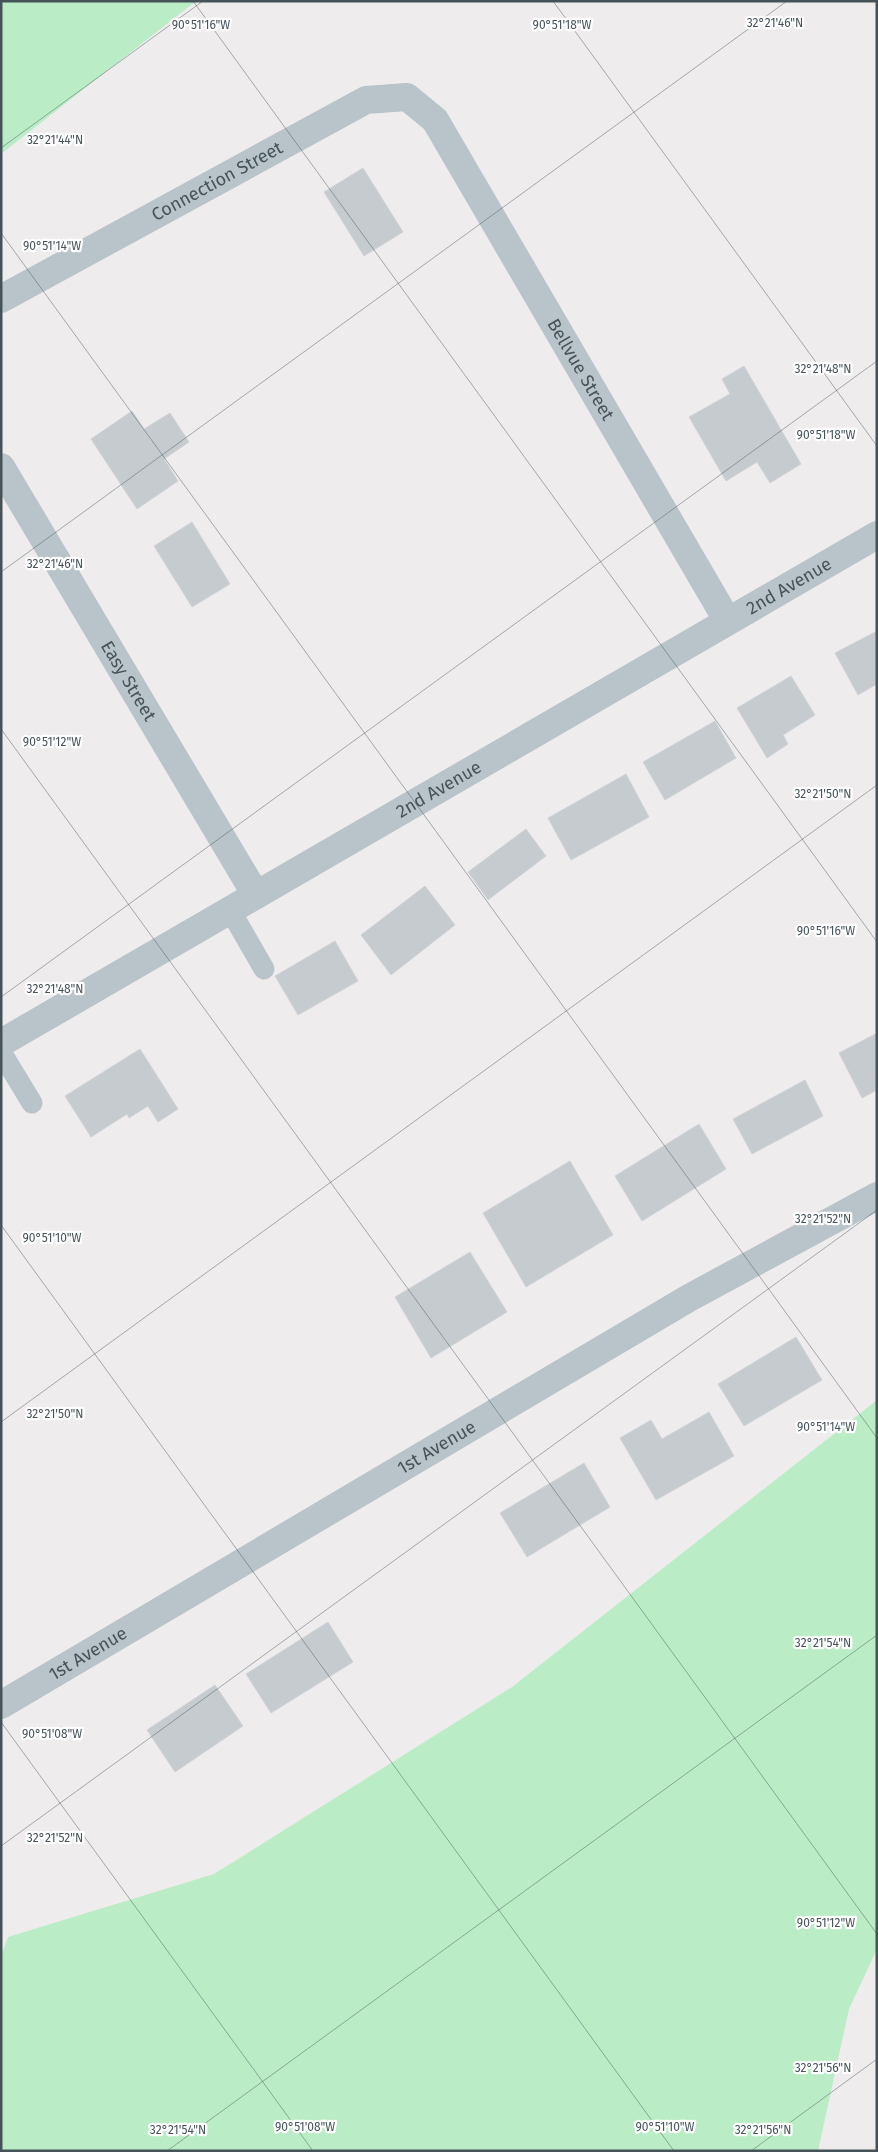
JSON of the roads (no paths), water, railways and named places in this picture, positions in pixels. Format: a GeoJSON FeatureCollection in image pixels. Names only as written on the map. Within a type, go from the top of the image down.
{"type":"FeatureCollection","features":[{"type":"Feature","properties":{"kind":"street","name":"Connection Street"},"geometry":{"type":"LineString","coordinates":[[1,299],[366,100],[407,97],[435,120]]}},
{"type":"Feature","properties":{"kind":"street","name":"Bellvue Street"},"geometry":{"type":"LineString","coordinates":[[435,120],[727,620]]}},
{"type":"Feature","properties":{"kind":"street","name":"Easy Street"},"geometry":{"type":"LineString","coordinates":[[1,467],[256,895]]}},
{"type":"Feature","properties":{"kind":"street","name":"2nd Avenue"},"geometry":{"type":"LineString","coordinates":[[1,1043],[877,534]]}},
{"type":"Feature","properties":{"kind":"street","name":"1st Avenue"},"geometry":{"type":"LineString","coordinates":[[1,1705],[689,1298],[877,1196]]}},
{"type":"Feature","properties":{"kind":"lane"},"geometry":{"type":"LineString","coordinates":[[230,910],[264,969]]}},
{"type":"Feature","properties":{"kind":"lane"},"geometry":{"type":"LineString","coordinates":[[1,1052],[32,1103]]}}]}
